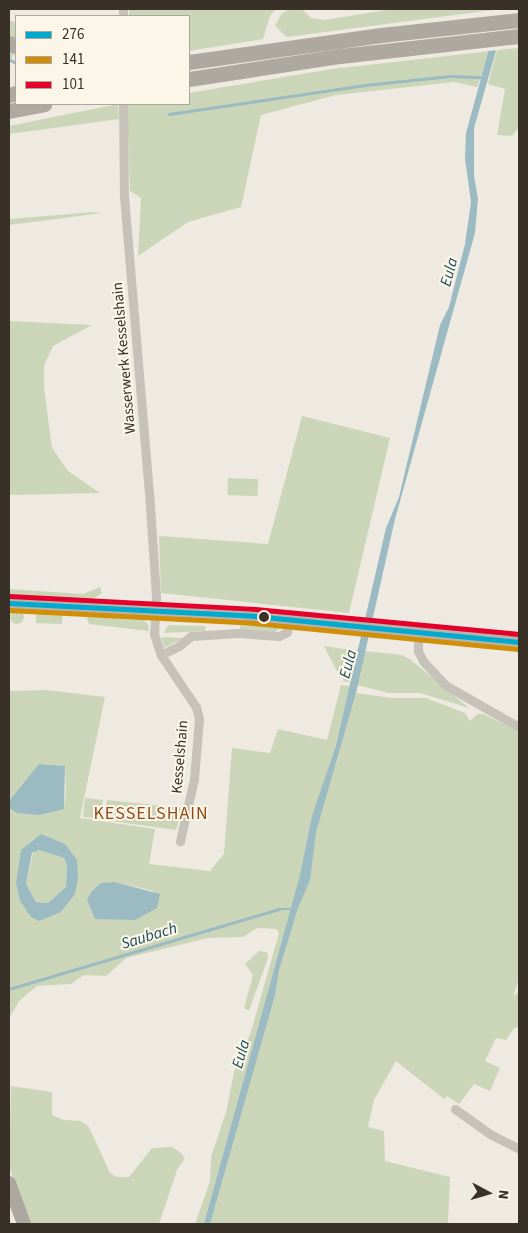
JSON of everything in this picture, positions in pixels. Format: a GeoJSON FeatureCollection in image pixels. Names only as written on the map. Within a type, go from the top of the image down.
{"type":"FeatureCollection","features":[{"type":"Feature","properties":{"kind":"highway"},"geometry":{"type":"LineString","coordinates":[[190,62],[519,20]]}},
{"type":"Feature","properties":{"kind":"highway"},"geometry":{"type":"LineString","coordinates":[[190,79],[458,42],[519,36]]}},
{"type":"Feature","properties":{"kind":"highway"},"geometry":{"type":"LineString","coordinates":[[9,110],[38,105]]}},
{"type":"Feature","properties":{"kind":"main road"},"geometry":{"type":"LineString","coordinates":[[9,603],[290,619],[519,642]]}},
{"type":"Feature","properties":{"kind":"main road"},"geometry":{"type":"LineString","coordinates":[[9,1183],[24,1224]]}},
{"type":"Feature","properties":{"kind":"street","name":"Wasserwerk Kesselshain"},"geometry":{"type":"LineString","coordinates":[[123,105],[124,196],[156,610]]}},
{"type":"Feature","properties":{"kind":"street","name":"Kesselshain"},"geometry":{"type":"LineString","coordinates":[[156,610],[154,634],[161,654],[196,708],[199,719],[194,779],[180,842]]}},
{"type":"Feature","properties":{"kind":"street"},"geometry":{"type":"LineString","coordinates":[[161,654],[179,646],[191,636],[238,633],[279,636],[287,632],[290,619]]}},
{"type":"Feature","properties":{"kind":"street"},"geometry":{"type":"LineString","coordinates":[[418,633],[418,651],[423,661],[445,685],[519,727]]}},
{"type":"Feature","properties":{"kind":"street"},"geometry":{"type":"LineString","coordinates":[[455,1109],[490,1134],[519,1149]]}},
{"type":"Feature","properties":{"kind":"green space"},"geometry":{"type":"Polygon","coordinates":[[[129,9],[276,9],[270,16],[263,39],[190,51],[190,15],[129,15],[129,9]]]}},
{"type":"Feature","properties":{"kind":"green space"},"geometry":{"type":"Polygon","coordinates":[[[291,9],[303,10],[311,18],[325,20],[392,9],[501,9],[287,37],[275,26],[282,13],[291,9]]]}},
{"type":"Feature","properties":{"kind":"green space"},"geometry":{"type":"Polygon","coordinates":[[[9,20],[15,23],[15,40],[9,37],[9,20]]]}},
{"type":"Feature","properties":{"kind":"green space"},"geometry":{"type":"Polygon","coordinates":[[[9,47],[15,50],[15,53],[9,63],[9,47]]]}},
{"type":"Feature","properties":{"kind":"green space"},"geometry":{"type":"Polygon","coordinates":[[[519,48],[519,127],[512,136],[497,135],[505,89],[488,84],[497,50],[519,48]]]}},
{"type":"Feature","properties":{"kind":"green space"},"geometry":{"type":"Polygon","coordinates":[[[491,51],[477,87],[454,82],[336,95],[261,115],[241,207],[188,222],[138,256],[141,198],[130,191],[127,105],[190,105],[190,93],[332,69],[491,51]]]}},
{"type":"Feature","properties":{"kind":"green space"},"geometry":{"type":"Polygon","coordinates":[[[118,105],[119,119],[9,134],[9,126],[118,105]]]}},
{"type":"Feature","properties":{"kind":"green space"},"geometry":{"type":"Polygon","coordinates":[[[94,212],[102,213],[9,225],[9,219],[94,212]]]}},
{"type":"Feature","properties":{"kind":"green space"},"geometry":{"type":"Polygon","coordinates":[[[9,321],[92,325],[53,346],[44,366],[44,387],[52,448],[68,471],[100,493],[9,495],[9,321]]]}},
{"type":"Feature","properties":{"kind":"green space"},"geometry":{"type":"Polygon","coordinates":[[[302,416],[390,438],[349,613],[161,593],[159,536],[268,544],[302,416]]]}},
{"type":"Feature","properties":{"kind":"green space"},"geometry":{"type":"Polygon","coordinates":[[[228,478],[258,479],[257,496],[227,495],[228,478]]]}},
{"type":"Feature","properties":{"kind":"green space"},"geometry":{"type":"Polygon","coordinates":[[[100,587],[102,593],[90,601],[9,597],[9,589],[83,594],[100,587]]]}},
{"type":"Feature","properties":{"kind":"green space"},"geometry":{"type":"Polygon","coordinates":[[[17,610],[22,612],[24,617],[22,622],[17,624],[12,622],[10,617],[12,612],[17,610]]]}},
{"type":"Feature","properties":{"kind":"green space"},"geometry":{"type":"Polygon","coordinates":[[[40,612],[62,613],[62,624],[36,623],[36,615],[40,612]]]}},
{"type":"Feature","properties":{"kind":"green space"},"geometry":{"type":"Polygon","coordinates":[[[91,614],[141,618],[148,624],[149,631],[89,624],[87,618],[91,614]]]}},
{"type":"Feature","properties":{"kind":"green space"},"geometry":{"type":"Polygon","coordinates":[[[265,624],[282,627],[275,632],[240,630],[240,626],[265,624]]]}},
{"type":"Feature","properties":{"kind":"green space"},"geometry":{"type":"Polygon","coordinates":[[[168,625],[206,626],[205,631],[164,633],[168,625]]]}},
{"type":"Feature","properties":{"kind":"green space"},"geometry":{"type":"Polygon","coordinates":[[[161,637],[184,638],[164,648],[161,637]]]}},
{"type":"Feature","properties":{"kind":"green space"},"geometry":{"type":"Polygon","coordinates":[[[324,646],[351,650],[339,675],[324,646]]]}},
{"type":"Feature","properties":{"kind":"green space"},"geometry":{"type":"Polygon","coordinates":[[[357,650],[351,683],[343,681],[343,676],[357,650]]]}},
{"type":"Feature","properties":{"kind":"green space"},"geometry":{"type":"Polygon","coordinates":[[[365,651],[402,655],[411,660],[469,708],[420,693],[389,693],[357,685],[365,651]]]}},
{"type":"Feature","properties":{"kind":"green space"},"geometry":{"type":"Polygon","coordinates":[[[341,685],[350,686],[335,748],[340,745],[356,693],[392,698],[426,698],[465,713],[470,721],[477,714],[483,714],[519,731],[519,979],[513,997],[519,991],[519,1027],[514,1028],[506,1040],[496,1038],[485,1061],[500,1068],[490,1091],[474,1084],[459,1104],[447,1096],[444,1099],[396,1061],[374,1100],[368,1127],[384,1131],[385,1161],[450,1177],[448,1224],[195,1224],[210,1181],[211,1157],[226,1112],[234,1072],[251,1032],[279,933],[276,929],[257,928],[243,937],[208,938],[126,958],[106,976],[84,975],[71,984],[37,986],[20,1000],[9,1018],[9,808],[17,813],[64,809],[66,792],[65,766],[40,764],[9,801],[9,691],[46,690],[105,697],[80,818],[155,829],[149,864],[210,871],[224,854],[232,748],[270,753],[278,729],[327,740],[341,685]],[[32,840],[20,901],[62,912],[77,860],[32,840]],[[115,882],[88,900],[95,919],[154,891],[115,882]]]}},
{"type":"Feature","properties":{"kind":"green space"},"geometry":{"type":"Polygon","coordinates":[[[85,798],[103,800],[101,819],[83,817],[85,798]]]}},
{"type":"Feature","properties":{"kind":"green space"},"geometry":{"type":"Polygon","coordinates":[[[107,800],[182,808],[176,830],[104,820],[107,800]]]}},
{"type":"Feature","properties":{"kind":"green space"},"geometry":{"type":"Polygon","coordinates":[[[39,850],[64,858],[67,866],[66,887],[48,903],[36,902],[26,884],[33,853],[39,850]]]}},
{"type":"Feature","properties":{"kind":"green space"},"geometry":{"type":"Polygon","coordinates":[[[259,951],[267,952],[268,958],[249,1011],[244,1008],[253,975],[245,964],[259,951]]]}},
{"type":"Feature","properties":{"kind":"green space"},"geometry":{"type":"Polygon","coordinates":[[[11,1086],[52,1092],[52,1115],[64,1120],[81,1121],[89,1127],[110,1173],[117,1177],[129,1177],[152,1148],[172,1147],[180,1152],[185,1158],[177,1170],[159,1224],[31,1224],[9,1167],[11,1086]]]}},
{"type":"Feature","properties":{"kind":"water"},"geometry":{"type":"Polygon","coordinates":[[[500,9],[508,9],[474,128],[474,176],[478,199],[475,233],[395,519],[356,693],[316,832],[310,880],[298,908],[279,970],[275,995],[210,1224],[204,1224],[300,875],[312,816],[335,749],[386,528],[399,497],[440,325],[449,307],[465,244],[471,202],[465,159],[466,133],[500,9]]]}},
{"type":"Feature","properties":{"kind":"water"},"geometry":{"type":"Polygon","coordinates":[[[39,764],[65,766],[64,809],[39,815],[17,813],[9,808],[9,801],[39,764]]]}},
{"type":"Feature","properties":{"kind":"water"},"geometry":{"type":"Polygon","coordinates":[[[41,834],[65,844],[77,860],[78,878],[75,894],[61,912],[39,921],[31,917],[20,901],[16,883],[21,850],[41,834]],[[39,850],[32,853],[26,884],[36,902],[48,903],[66,887],[67,866],[64,858],[39,850]]]}},
{"type":"Feature","properties":{"kind":"water"},"geometry":{"type":"Polygon","coordinates":[[[115,882],[160,894],[157,908],[135,920],[95,919],[87,900],[92,891],[101,883],[115,882]]]}},
{"type":"Feature","properties":{"kind":"pier"},"geometry":{"type":"Polygon","coordinates":[[[498,9],[511,9],[500,50],[487,51],[498,9]]]}},
{"type":"Feature","properties":{"kind":"waterway"},"geometry":{"type":"LineString","coordinates":[[9,59],[15,62]]}},
{"type":"Feature","properties":{"kind":"waterway"},"geometry":{"type":"LineString","coordinates":[[169,114],[365,85],[450,76],[483,77]]}},
{"type":"Feature","properties":{"kind":"waterway","name":"Saubach"},"geometry":{"type":"LineString","coordinates":[[9,989],[279,909],[293,909]]}},
{"type":"Feature","properties":{"kind":"transit line","name":"101"},"geometry":{"type":"LineString","coordinates":[[9,596],[255,609],[519,634]]}},
{"type":"Feature","properties":{"kind":"transit line","name":"276"},"geometry":{"type":"LineString","coordinates":[[9,603],[254,616],[519,642]]}},
{"type":"Feature","properties":{"kind":"transit line","name":"141"},"geometry":{"type":"LineString","coordinates":[[9,610],[253,623],[518,649]]}},
{"type":"Feature","properties":{"kind":"district","name":"KESSELSHAIN"},"geometry":{"type":"Point","coordinates":[151,814]}},
{"type":"Feature","properties":{"kind":"water label","name":"Eula"},"geometry":{"type":"Point","coordinates":[449,272]}},
{"type":"Feature","properties":{"kind":"water label","name":"Eula"},"geometry":{"type":"Point","coordinates":[348,664]}},
{"type":"Feature","properties":{"kind":"water label","name":"Eula"},"geometry":{"type":"Point","coordinates":[241,1054]}}]}
